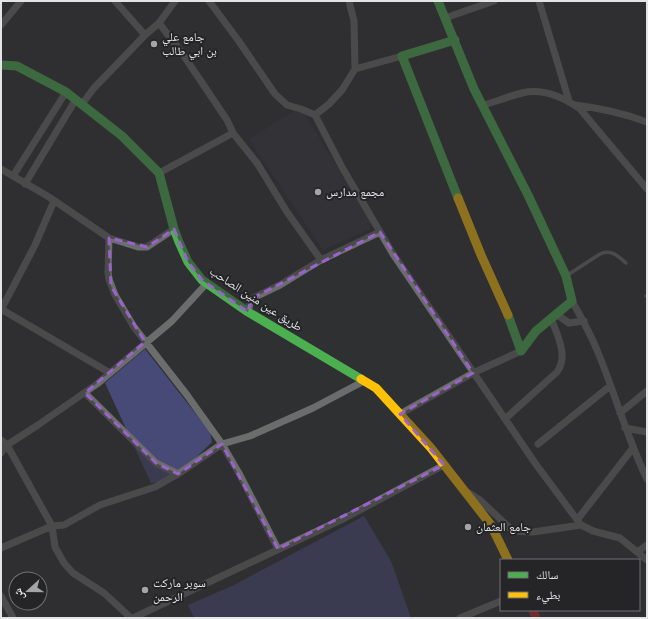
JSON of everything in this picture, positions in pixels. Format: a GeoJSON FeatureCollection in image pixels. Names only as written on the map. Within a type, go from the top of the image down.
{"type":"FeatureCollection","features":[{"type":"Feature","properties":{"kind":"street"},"geometry":{"type":"LineString","coordinates":[[1,25],[21,1]]}},
{"type":"Feature","properties":{"kind":"street"},"geometry":{"type":"LineString","coordinates":[[115,1],[145,35]]}},
{"type":"Feature","properties":{"kind":"street"},"geometry":{"type":"LineString","coordinates":[[25,184],[79,101],[94,88],[158,23],[175,1]]}},
{"type":"Feature","properties":{"kind":"street"},"geometry":{"type":"LineString","coordinates":[[209,1],[275,94],[287,105],[315,114],[343,169],[393,254],[473,373],[579,522],[593,530],[620,538],[647,560]]}},
{"type":"Feature","properties":{"kind":"street"},"geometry":{"type":"LineString","coordinates":[[315,114],[329,104],[342,90],[355,69],[354,21],[349,1]]}},
{"type":"Feature","properties":{"kind":"street"},"geometry":{"type":"LineString","coordinates":[[438,1],[474,89],[528,195],[566,276],[572,301],[584,321],[598,351],[625,428],[647,479]]}},
{"type":"Feature","properties":{"kind":"street"},"geometry":{"type":"LineString","coordinates":[[445,18],[494,1]]}},
{"type":"Feature","properties":{"kind":"street"},"geometry":{"type":"LineString","coordinates":[[540,1],[572,103],[580,109],[647,189]]}},
{"type":"Feature","properties":{"kind":"street"},"geometry":{"type":"LineString","coordinates":[[158,23],[182,53],[227,120],[233,133],[257,163],[287,212],[321,260]]}},
{"type":"Feature","properties":{"kind":"street"},"geometry":{"type":"LineString","coordinates":[[355,69],[454,40]]}},
{"type":"Feature","properties":{"kind":"street"},"geometry":{"type":"LineString","coordinates":[[402,56],[481,255],[509,317],[521,351]]}},
{"type":"Feature","properties":{"kind":"street"},"geometry":{"type":"LineString","coordinates":[[1,65],[17,66],[66,92],[122,136],[159,173],[233,133]]}},
{"type":"Feature","properties":{"kind":"street"},"geometry":{"type":"LineString","coordinates":[[12,176],[66,92]]}},
{"type":"Feature","properties":{"kind":"street"},"geometry":{"type":"LineString","coordinates":[[483,105],[522,92],[545,92],[572,103],[603,109],[647,122]]}},
{"type":"Feature","properties":{"kind":"street"},"geometry":{"type":"LineString","coordinates":[[1,169],[54,201],[109,238],[138,247],[147,247],[174,229]]}},
{"type":"Feature","properties":{"kind":"street","name":"طريق عين منين الصاحب"},"geometry":{"type":"LineString","coordinates":[[159,173],[174,229],[188,262],[202,280],[248,312],[376,388],[431,448],[491,525],[508,559]]}},
{"type":"Feature","properties":{"kind":"street"},"geometry":{"type":"LineString","coordinates":[[54,201],[34,245],[1,310],[110,373]]}},
{"type":"Feature","properties":{"kind":"street"},"geometry":{"type":"LineString","coordinates":[[248,312],[251,299],[280,285],[321,260],[380,232]]}},
{"type":"Feature","properties":{"kind":"street"},"geometry":{"type":"LineString","coordinates":[[109,238],[108,272],[111,286],[121,306],[145,342],[187,395],[222,444],[240,475],[278,549]]}},
{"type":"Feature","properties":{"kind":"street"},"geometry":{"type":"LineString","coordinates":[[1,453],[7,445],[85,393],[110,373],[172,320],[207,283]]}},
{"type":"Feature","properties":{"kind":"street"},"geometry":{"type":"LineString","coordinates":[[400,414],[473,373],[521,351],[536,331],[572,301]]}},
{"type":"Feature","properties":{"kind":"street"},"geometry":{"type":"LineString","coordinates":[[553,316],[569,323],[584,321]]}},
{"type":"Feature","properties":{"kind":"street"},"geometry":{"type":"LineString","coordinates":[[505,419],[558,372],[561,367],[563,357],[562,350],[553,316]]}},
{"type":"Feature","properties":{"kind":"street"},"geometry":{"type":"LineString","coordinates":[[1,548],[52,526],[64,525],[100,505],[156,487],[222,444],[250,436],[313,408],[364,381]]}},
{"type":"Feature","properties":{"kind":"street"},"geometry":{"type":"LineString","coordinates":[[538,444],[610,386]]}},
{"type":"Feature","properties":{"kind":"street"},"geometry":{"type":"LineString","coordinates":[[620,413],[647,391]]}},
{"type":"Feature","properties":{"kind":"street"},"geometry":{"type":"LineString","coordinates":[[85,393],[156,463],[178,474]]}},
{"type":"Feature","properties":{"kind":"street"},"geometry":{"type":"LineString","coordinates":[[625,428],[647,432]]}},
{"type":"Feature","properties":{"kind":"street"},"geometry":{"type":"LineString","coordinates":[[1,440],[7,445],[52,526],[55,547],[64,563],[73,573],[135,617],[345,518],[444,465]]}},
{"type":"Feature","properties":{"kind":"street"},"geometry":{"type":"LineString","coordinates":[[463,489],[481,501],[513,531],[533,532],[579,522],[633,448]]}},
{"type":"Feature","properties":{"kind":"street"},"geometry":{"type":"LineString","coordinates":[[637,552],[647,545]]}},
{"type":"Feature","properties":{"kind":"street"},"geometry":{"type":"LineString","coordinates":[[637,552],[647,554]]}},
{"type":"Feature","properties":{"kind":"street"},"geometry":{"type":"LineString","coordinates":[[1,596],[13,618]]}},
{"type":"Feature","properties":{"kind":"street"},"geometry":{"type":"LineString","coordinates":[[460,618],[500,601]]}},
{"type":"Feature","properties":{"kind":"lane"},"geometry":{"type":"LineString","coordinates":[[566,276],[606,251],[615,253],[626,263]]}},
{"type":"Feature","properties":{"kind":"highlighted area"},"geometry":{"type":"Polygon","coordinates":[[[174,229],[188,262],[202,280],[248,312],[251,299],[380,232],[473,373],[400,414],[444,465],[278,549],[222,444],[178,474],[156,463],[85,393],[145,342],[111,286],[109,238],[147,247],[174,229]]]}},
{"type":"Feature","properties":{"kind":"shaded area","name":"مجمع مدارس"},"geometry":{"type":"Polygon","coordinates":[[[296,110],[302,111],[306,116],[370,221],[370,229],[323,250],[249,139],[296,110]]]}},
{"type":"Feature","properties":{"kind":"shaded area"},"geometry":{"type":"Polygon","coordinates":[[[145,349],[210,432],[212,442],[184,468],[167,479],[151,483],[105,383],[145,349]]]}},
{"type":"Feature","properties":{"kind":"shaded area"},"geometry":{"type":"Polygon","coordinates":[[[364,516],[391,561],[411,618],[194,618],[188,605],[232,586],[364,516]]]}},
{"type":"Feature","properties":{"kind":"traffic: fast"},"geometry":{"type":"LineString","coordinates":[[438,1],[474,89],[528,195],[566,276],[572,301],[536,331],[521,351],[508,315]]}},
{"type":"Feature","properties":{"kind":"traffic: fast"},"geometry":{"type":"LineString","coordinates":[[455,40],[402,56],[458,198]]}},
{"type":"Feature","properties":{"kind":"traffic: fast"},"geometry":{"type":"LineString","coordinates":[[1,65],[17,66],[66,92],[122,136],[159,173],[179,242],[188,262],[202,280],[248,312],[361,379]]}},
{"type":"Feature","properties":{"kind":"traffic: slow"},"geometry":{"type":"LineString","coordinates":[[458,198],[481,255],[508,315]]}},
{"type":"Feature","properties":{"kind":"traffic: slow"},"geometry":{"type":"LineString","coordinates":[[361,379],[376,388],[431,448],[491,525],[508,559]]}},
{"type":"Feature","properties":{"kind":"traffic: jam"},"geometry":{"type":"LineString","coordinates":[[533,611],[536,618]]}},
{"type":"Feature","properties":{"kind":"place","name":"جامع علي بن ابي طالب"},"geometry":{"type":"Point","coordinates":[154,44]}},
{"type":"Feature","properties":{"kind":"place","name":"مجمع مدارس"},"geometry":{"type":"Point","coordinates":[318,192]}},
{"type":"Feature","properties":{"kind":"place","name":"جامع العثمان"},"geometry":{"type":"Point","coordinates":[468,527]}},
{"type":"Feature","properties":{"kind":"place","name":"سوبر ماركت الرحمن"},"geometry":{"type":"Point","coordinates":[145,590]}}]}
